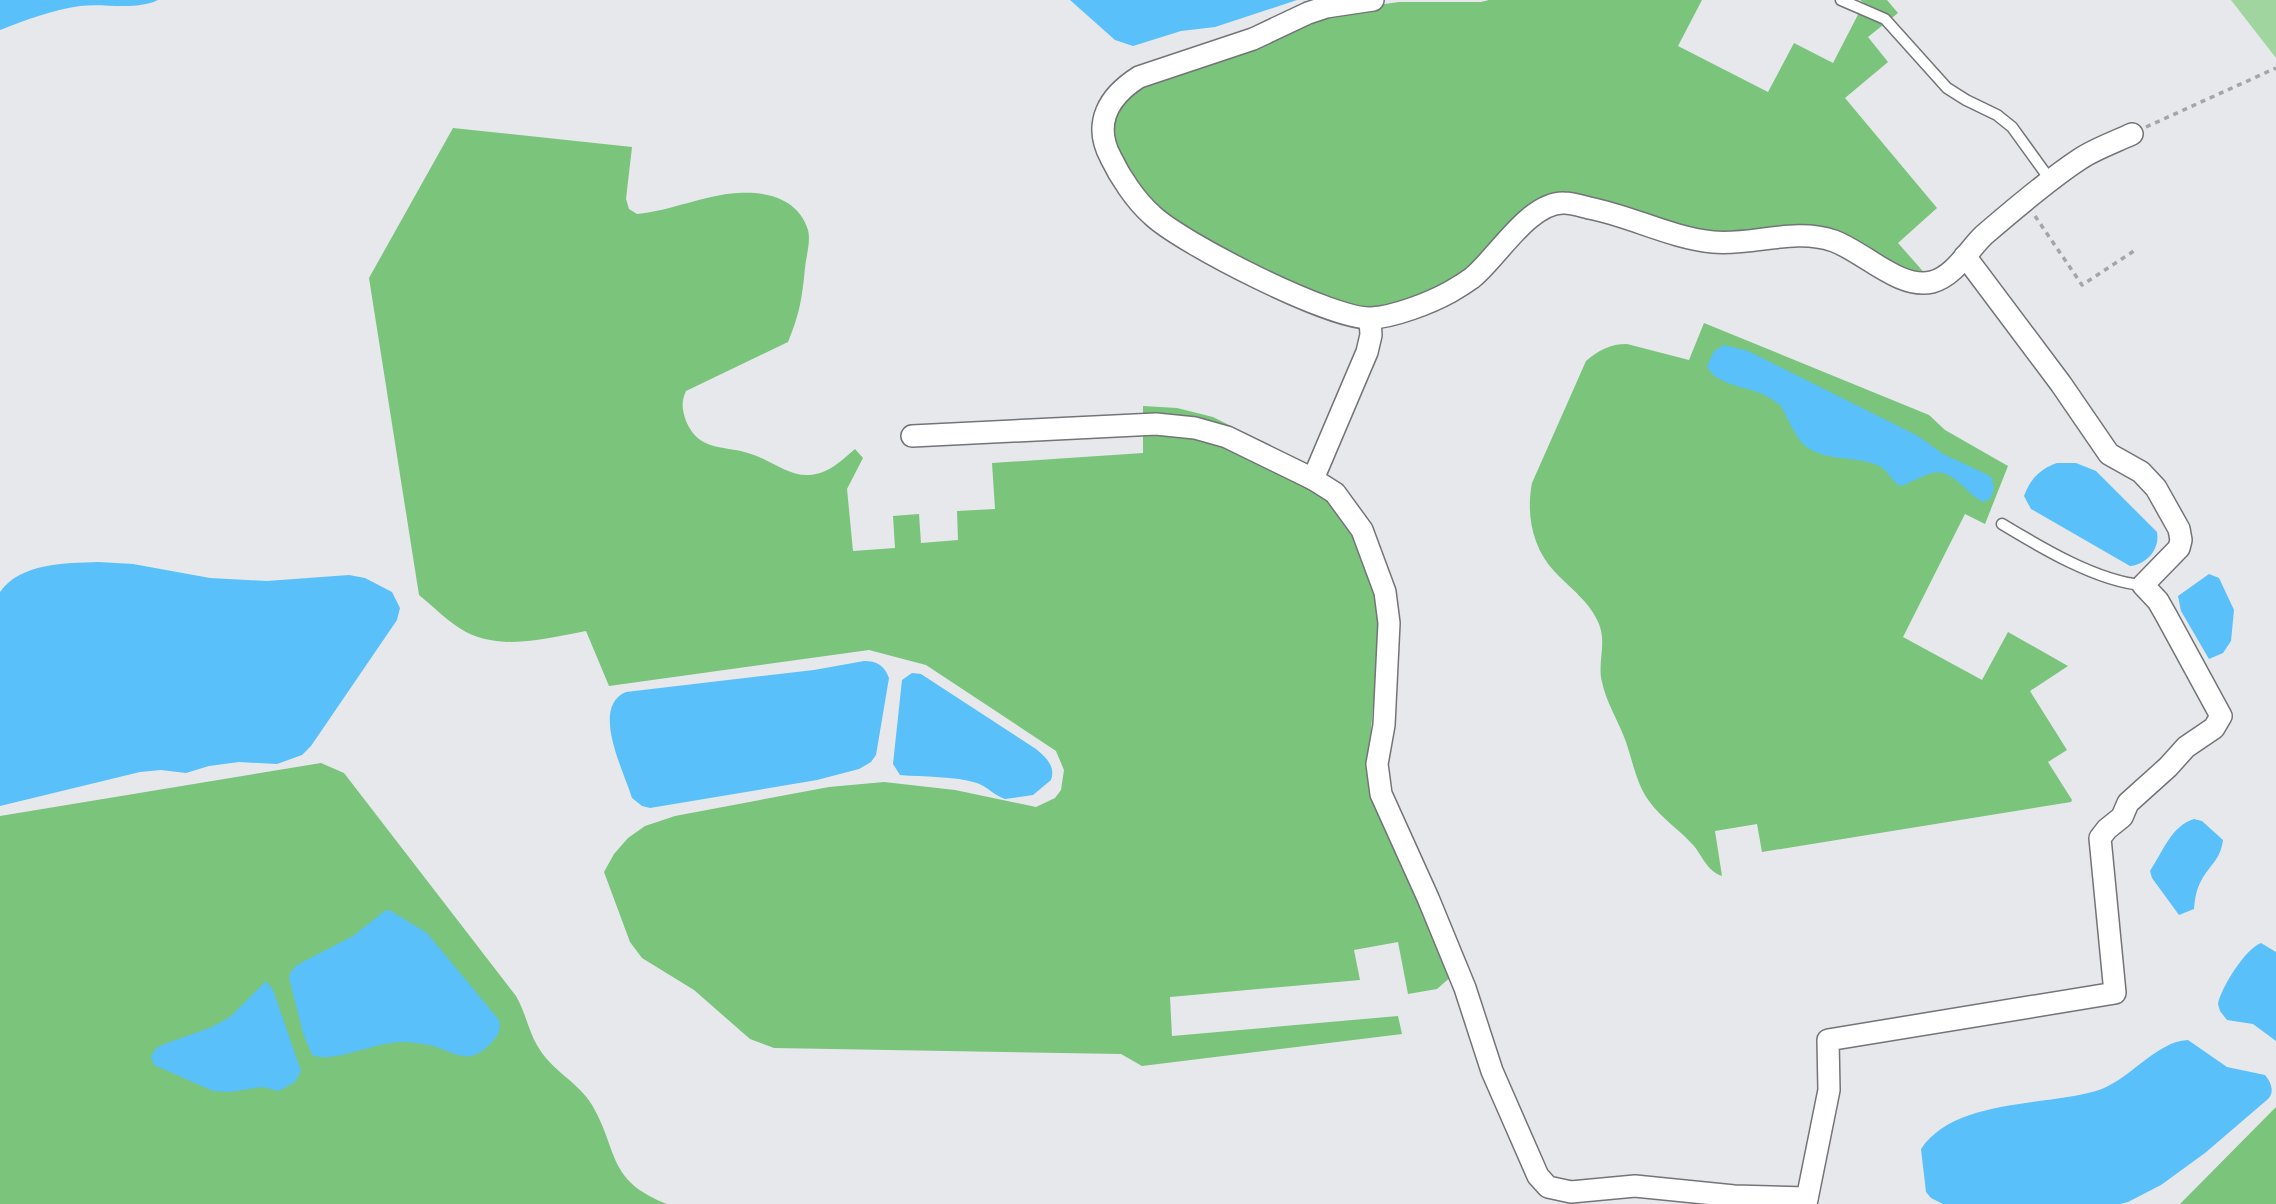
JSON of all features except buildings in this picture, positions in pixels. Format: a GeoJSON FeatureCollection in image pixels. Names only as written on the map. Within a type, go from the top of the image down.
{"type":"FeatureCollection","features":[{"type":"Feature","properties":{"kind":"street"},"geometry":{"type":"LineString","coordinates":[[1373,0],[1326,6],[1253,39],[1139,77],[1114,96],[1104,125],[1105,143],[1110,157],[1143,206],[1154,217],[1175,232],[1255,277],[1308,300],[1370,318],[1424,305],[1451,291],[1472,278],[1530,218],[1549,206],[1563,202],[1615,213],[1688,238],[1711,242],[1818,237],[1854,250],[1897,277],[1919,284],[1935,281],[1948,274],[1983,237],[2081,158],[2132,134]]}},
{"type":"Feature","properties":{"kind":"street"},"geometry":{"type":"LineString","coordinates":[[912,436],[1175,425],[1227,437],[1335,493],[1354,517],[1368,543],[1385,592],[1389,623],[1385,712],[1377,764],[1381,794],[1465,988],[1492,1071],[1538,1176],[1548,1187],[1571,1192],[1635,1186],[1807,1201],[1829,1090],[1828,1040],[2115,993],[2101,838],[2107,829],[2122,817],[2128,803],[2186,747],[2214,728],[2221,716],[2158,601],[2143,585],[2179,548],[2182,540],[2175,519],[2156,488],[2141,472],[2109,454],[2061,384],[1965,256]]}},
{"type":"Feature","properties":{"kind":"street"},"geometry":{"type":"LineString","coordinates":[[1313,480],[1367,352],[1371,335],[1370,318]]}},
{"type":"Feature","properties":{"kind":"lane"},"geometry":{"type":"LineString","coordinates":[[1841,0],[1885,19],[1947,88],[1997,115],[2012,127],[2052,181]]}},
{"type":"Feature","properties":{"kind":"lane"},"geometry":{"type":"LineString","coordinates":[[2001,524],[2042,549],[2123,584],[2143,585]]}},
{"type":"Feature","properties":{"kind":"path"},"geometry":{"type":"LineString","coordinates":[[2132,134],[2276,68]]}},
{"type":"Feature","properties":{"kind":"path"},"geometry":{"type":"LineString","coordinates":[[2025,202],[2082,285],[2134,251]]}},
{"type":"Feature","properties":{"kind":"green space"},"geometry":{"type":"Polygon","coordinates":[[[1702,0],[1678,46],[1768,92],[1794,43],[1833,63],[1864,3],[1860,0],[1887,0],[1898,13],[1868,37],[1888,62],[1845,98],[1937,208],[1898,243],[1928,277],[1920,278],[1856,245],[1733,238],[1563,197],[1449,287],[1370,313],[1309,296],[1157,213],[1115,155],[1112,111],[1141,82],[1328,12],[1399,2],[1702,0]]]}},
{"type":"Feature","properties":{"kind":"green space"},"geometry":{"type":"Polygon","coordinates":[[[2231,0],[2276,0],[2276,58],[2231,0]]]}},
{"type":"Feature","properties":{"kind":"green space"},"geometry":{"type":"Polygon","coordinates":[[[453,128],[632,147],[626,199],[629,209],[637,214],[725,194],[749,193],[781,199],[797,211],[808,230],[809,244],[800,305],[788,342],[686,391],[683,409],[692,431],[706,443],[754,455],[802,475],[822,472],[855,449],[863,458],[847,489],[853,551],[895,548],[893,516],[919,514],[921,543],[958,540],[957,511],[995,509],[992,463],[1143,453],[1143,406],[1177,408],[1213,417],[1307,464],[1304,481],[1327,498],[1356,535],[1371,568],[1380,628],[1368,764],[1453,975],[1437,989],[1408,994],[1398,942],[1354,950],[1360,980],[1170,997],[1172,1036],[1398,1016],[1402,1034],[1142,1066],[1121,1054],[774,1048],[750,1039],[694,990],[642,958],[630,942],[604,872],[614,854],[628,838],[645,826],[675,816],[829,787],[884,782],[955,790],[1036,807],[1055,798],[1061,790],[1064,770],[1056,751],[926,665],[869,650],[609,686],[586,631],[526,641],[480,638],[454,624],[419,595],[369,278],[453,128]]]}},
{"type":"Feature","properties":{"kind":"green space"},"geometry":{"type":"Polygon","coordinates":[[[1704,323],[1929,415],[1945,430],[2008,466],[1985,524],[1965,514],[1903,637],[1982,680],[2008,632],[2068,666],[2030,691],[2067,750],[2048,762],[2071,802],[1762,852],[1757,824],[1715,831],[1722,876],[1709,867],[1694,846],[1649,801],[1638,780],[1626,742],[1604,690],[1599,624],[1585,602],[1547,563],[1541,552],[1533,530],[1530,495],[1532,483],[1586,361],[1605,348],[1627,344],[1689,360],[1704,323]]]}},
{"type":"Feature","properties":{"kind":"green space"},"geometry":{"type":"Polygon","coordinates":[[[321,763],[344,773],[516,996],[540,1050],[592,1105],[624,1174],[647,1195],[667,1204],[0,1204],[0,816],[321,763]]]}},
{"type":"Feature","properties":{"kind":"green space"},"geometry":{"type":"Polygon","coordinates":[[[2276,1107],[2276,1204],[2180,1204],[2276,1107]]]}},
{"type":"Feature","properties":{"kind":"water"},"geometry":{"type":"Polygon","coordinates":[[[0,0],[158,0],[140,5],[90,5],[70,8],[0,30],[0,0]]]}},
{"type":"Feature","properties":{"kind":"water"},"geometry":{"type":"Polygon","coordinates":[[[1070,0],[1297,0],[1215,27],[1181,31],[1133,46],[1115,40],[1070,0]]]}},
{"type":"Feature","properties":{"kind":"water"},"geometry":{"type":"Polygon","coordinates":[[[1724,345],[1748,351],[1918,436],[1943,454],[1986,474],[1992,478],[1994,490],[1990,499],[1983,502],[1953,478],[1940,472],[1900,486],[1877,465],[1824,455],[1808,448],[1796,434],[1779,404],[1762,394],[1723,381],[1711,372],[1707,366],[1714,351],[1724,345]]]}},
{"type":"Feature","properties":{"kind":"water"},"geometry":{"type":"Polygon","coordinates":[[[2057,463],[2076,463],[2096,471],[2157,532],[2154,550],[2147,559],[2130,566],[2031,509],[2024,496],[2029,485],[2036,475],[2057,463]]]}},
{"type":"Feature","properties":{"kind":"water"},"geometry":{"type":"Polygon","coordinates":[[[98,562],[133,564],[210,578],[267,581],[349,575],[365,578],[392,592],[400,608],[397,620],[311,746],[302,755],[277,764],[239,762],[209,766],[186,773],[161,770],[140,772],[0,806],[0,592],[19,575],[44,566],[98,562]]]}},
{"type":"Feature","properties":{"kind":"water"},"geometry":{"type":"Polygon","coordinates":[[[2209,574],[2219,578],[2234,610],[2231,641],[2223,653],[2209,659],[2181,611],[2178,596],[2209,574]]]}},
{"type":"Feature","properties":{"kind":"water"},"geometry":{"type":"Polygon","coordinates":[[[864,661],[880,665],[889,678],[876,755],[871,762],[859,769],[817,780],[650,808],[642,806],[632,798],[617,757],[610,725],[611,711],[616,700],[626,692],[814,670],[864,661]]]}},
{"type":"Feature","properties":{"kind":"water"},"geometry":{"type":"Polygon","coordinates":[[[912,673],[921,674],[1036,749],[1051,767],[1051,780],[1033,795],[1005,799],[968,781],[900,775],[893,764],[902,680],[912,673]]]}},
{"type":"Feature","properties":{"kind":"water"},"geometry":{"type":"Polygon","coordinates":[[[2194,819],[2202,821],[2223,840],[2222,847],[2199,884],[2194,909],[2179,915],[2152,878],[2150,871],[2174,833],[2186,822],[2194,819]]]}},
{"type":"Feature","properties":{"kind":"water"},"geometry":{"type":"Polygon","coordinates":[[[386,910],[427,933],[499,1020],[498,1035],[483,1050],[463,1056],[433,1046],[401,1042],[331,1057],[312,1055],[303,1033],[290,973],[297,965],[353,936],[386,910]]]}},
{"type":"Feature","properties":{"kind":"water"},"geometry":{"type":"Polygon","coordinates":[[[2261,943],[2276,952],[2276,1041],[2253,1024],[2227,1020],[2218,1004],[2235,970],[2248,953],[2261,943]]]}},
{"type":"Feature","properties":{"kind":"water"},"geometry":{"type":"Polygon","coordinates":[[[266,981],[273,990],[301,1071],[295,1082],[279,1091],[262,1087],[230,1092],[213,1091],[154,1065],[151,1057],[155,1049],[212,1027],[230,1017],[266,981]]]}},
{"type":"Feature","properties":{"kind":"water"},"geometry":{"type":"Polygon","coordinates":[[[2188,1040],[2227,1067],[2265,1075],[2272,1090],[2268,1099],[2205,1153],[2161,1185],[2120,1204],[1943,1204],[1926,1192],[1921,1149],[1936,1133],[1955,1121],[2001,1107],[2096,1091],[2119,1079],[2165,1047],[2188,1040]]]}}]}
